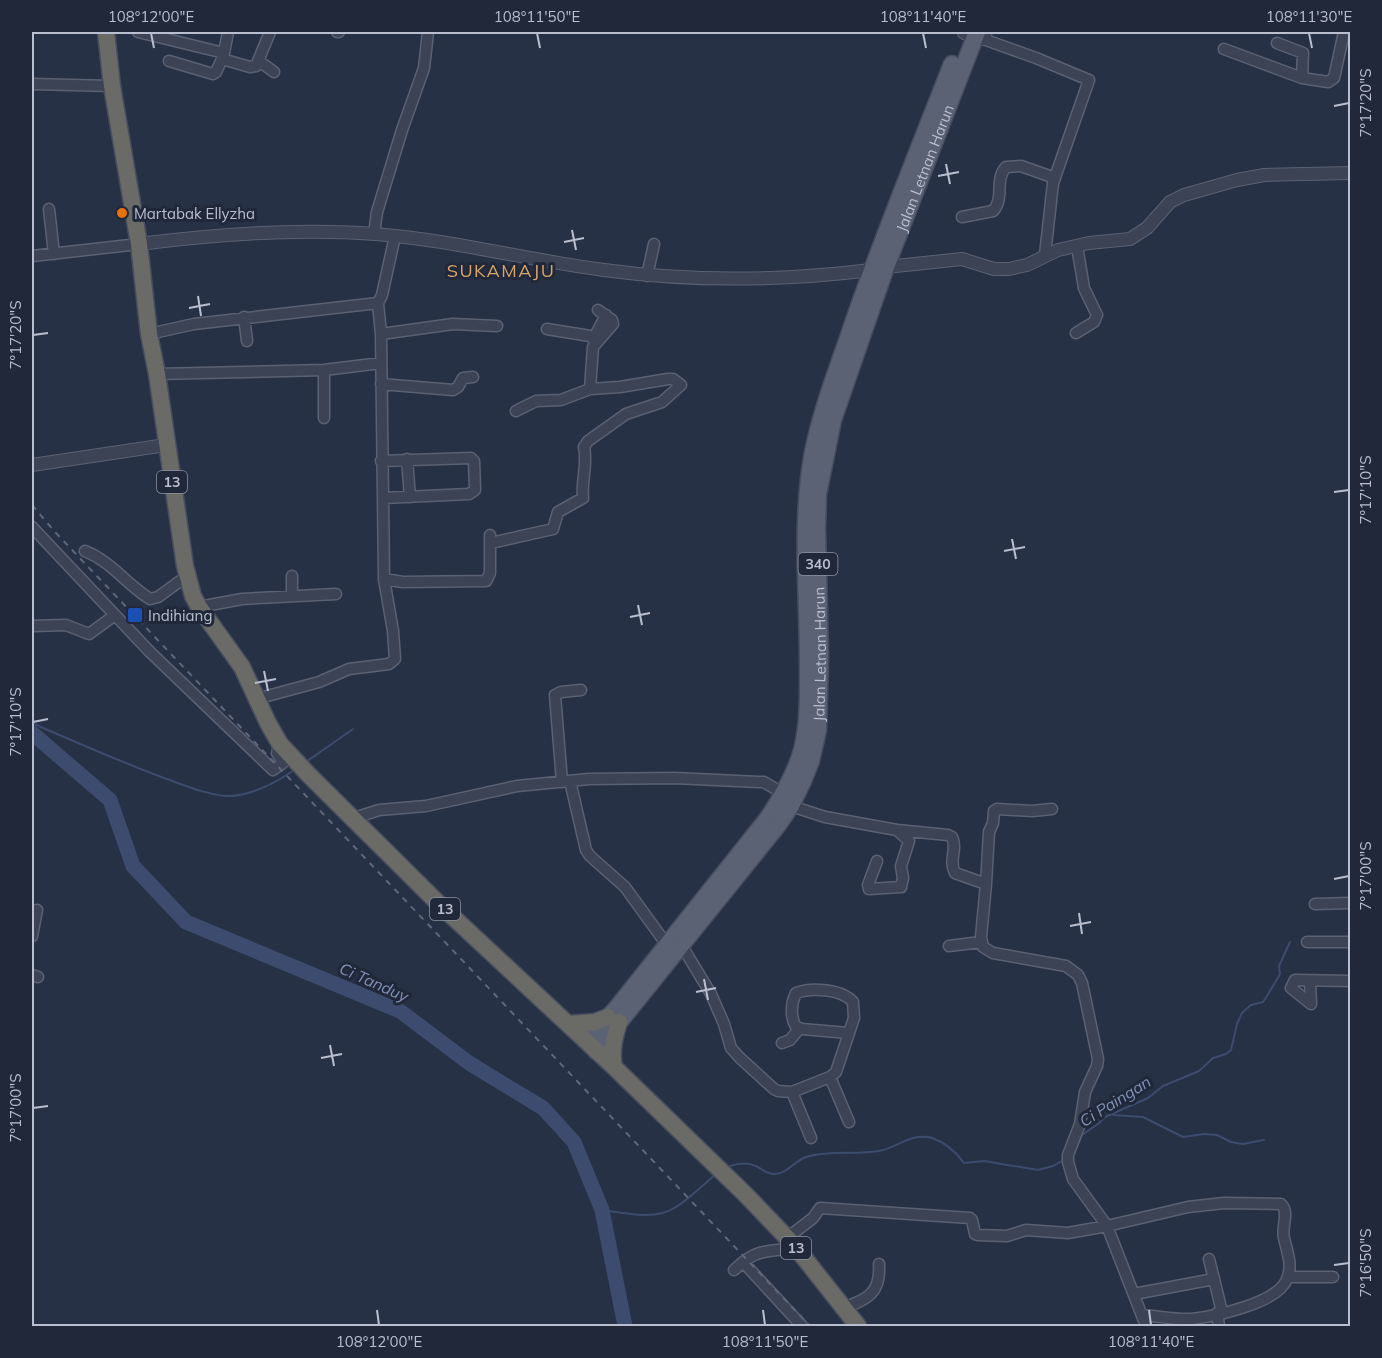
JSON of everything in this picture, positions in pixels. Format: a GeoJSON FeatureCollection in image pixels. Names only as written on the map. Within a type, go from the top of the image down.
{"type":"FeatureCollection","features":[{"type":"Feature","properties":{"kind":"highway","name":"13"},"geometry":{"type":"LineString","coordinates":[[106,32],[112,86],[139,244],[149,334],[187,576],[199,607],[242,667],[280,744],[351,819],[721,1171],[790,1242],[858,1326]]}},
{"type":"Feature","properties":{"kind":"highway"},"geometry":{"type":"LineString","coordinates":[[568,1024],[614,1020],[614,1067]]}},
{"type":"Feature","properties":{"kind":"main road","name":"Jalan Letnan Harun"},"geometry":{"type":"LineString","coordinates":[[591,1046],[752,848],[768,818],[787,800],[806,729],[808,635],[806,493],[822,442],[821,417],[975,34]]}},
{"type":"Feature","properties":{"kind":"street"},"geometry":{"type":"LineString","coordinates":[[138,32],[223,56],[250,67],[256,66],[259,61],[270,32]]}},
{"type":"Feature","properties":{"kind":"street"},"geometry":{"type":"LineString","coordinates":[[170,61],[213,74],[223,56],[228,32]]}},
{"type":"Feature","properties":{"kind":"street"},"geometry":{"type":"LineString","coordinates":[[374,234],[380,202],[424,68],[428,32]]}},
{"type":"Feature","properties":{"kind":"street"},"geometry":{"type":"LineString","coordinates":[[975,34],[1089,80],[1052,189],[1045,255]]}},
{"type":"Feature","properties":{"kind":"street"},"geometry":{"type":"LineString","coordinates":[[1224,49],[1302,78],[1324,83],[1334,78],[1343,37]]}},
{"type":"Feature","properties":{"kind":"street"},"geometry":{"type":"LineString","coordinates":[[1277,43],[1303,53],[1302,78]]}},
{"type":"Feature","properties":{"kind":"street"},"geometry":{"type":"LineString","coordinates":[[259,61],[274,72]]}},
{"type":"Feature","properties":{"kind":"street"},"geometry":{"type":"LineString","coordinates":[[32,84],[112,86]]}},
{"type":"Feature","properties":{"kind":"street"},"geometry":{"type":"LineString","coordinates":[[962,217],[993,211],[997,207],[1001,196],[1002,171],[1006,167],[1021,166],[1055,178]]}},
{"type":"Feature","properties":{"kind":"street"},"geometry":{"type":"LineString","coordinates":[[32,256],[259,232],[315,230],[395,236],[448,243],[647,276],[724,280],[776,278],[962,259],[994,269],[1009,269],[1027,265],[1045,255],[1077,246],[1118,241],[1137,236],[1148,228],[1170,202],[1184,195],[1264,175],[1350,172]]}},
{"type":"Feature","properties":{"kind":"street"},"geometry":{"type":"LineString","coordinates":[[49,209],[54,254]]}},
{"type":"Feature","properties":{"kind":"street"},"geometry":{"type":"LineString","coordinates":[[256,699],[319,682],[349,669],[382,666],[393,662],[395,650],[384,579],[381,334],[378,303],[382,295],[395,236]]}},
{"type":"Feature","properties":{"kind":"street"},"geometry":{"type":"LineString","coordinates":[[647,276],[654,244]]}},
{"type":"Feature","properties":{"kind":"street"},"geometry":{"type":"LineString","coordinates":[[1076,333],[1094,322],[1097,315],[1084,288],[1077,246]]}},
{"type":"Feature","properties":{"kind":"street"},"geometry":{"type":"LineString","coordinates":[[149,334],[194,324],[244,317],[378,303]]}},
{"type":"Feature","properties":{"kind":"street"},"geometry":{"type":"LineString","coordinates":[[590,389],[591,356],[602,312]]}},
{"type":"Feature","properties":{"kind":"street"},"geometry":{"type":"LineString","coordinates":[[244,317],[247,341]]}},
{"type":"Feature","properties":{"kind":"street"},"geometry":{"type":"LineString","coordinates":[[381,334],[453,324],[497,326]]}},
{"type":"Feature","properties":{"kind":"street"},"geometry":{"type":"LineString","coordinates":[[547,329],[595,340]]}},
{"type":"Feature","properties":{"kind":"street"},"geometry":{"type":"LineString","coordinates":[[157,374],[324,370],[381,363]]}},
{"type":"Feature","properties":{"kind":"street"},"geometry":{"type":"LineString","coordinates":[[324,370],[324,418]]}},
{"type":"Feature","properties":{"kind":"street"},"geometry":{"type":"LineString","coordinates":[[381,384],[453,390],[458,387],[463,378],[473,377]]}},
{"type":"Feature","properties":{"kind":"street"},"geometry":{"type":"LineString","coordinates":[[384,579],[403,582],[486,581],[490,573],[491,539],[553,529],[558,512],[583,498],[583,469],[586,458],[584,447],[588,441],[626,414],[662,402],[681,385],[673,380],[661,379],[620,387],[590,389],[561,400],[536,401],[516,411]]}},
{"type":"Feature","properties":{"kind":"street"},"geometry":{"type":"LineString","coordinates":[[32,465],[166,445]]}},
{"type":"Feature","properties":{"kind":"street"},"geometry":{"type":"LineString","coordinates":[[381,460],[469,457],[474,461],[475,490],[473,493],[383,498]]}},
{"type":"Feature","properties":{"kind":"street"},"geometry":{"type":"LineString","coordinates":[[406,459],[410,496]]}},
{"type":"Feature","properties":{"kind":"street"},"geometry":{"type":"LineString","coordinates":[[32,527],[150,652],[273,770],[283,763],[277,753],[280,744]]}},
{"type":"Feature","properties":{"kind":"street"},"geometry":{"type":"LineString","coordinates":[[85,551],[95,555],[123,575],[150,599],[158,597],[187,576]]}},
{"type":"Feature","properties":{"kind":"street"},"geometry":{"type":"LineString","coordinates":[[292,576],[292,596]]}},
{"type":"Feature","properties":{"kind":"street"},"geometry":{"type":"LineString","coordinates":[[199,607],[242,599],[336,594]]}},
{"type":"Feature","properties":{"kind":"street"},"geometry":{"type":"LineString","coordinates":[[32,626],[66,624],[89,634],[115,615]]}},
{"type":"Feature","properties":{"kind":"street"},"geometry":{"type":"LineString","coordinates":[[581,690],[555,695],[566,782],[586,850],[625,887],[674,945],[711,994],[724,1023],[731,1048],[774,1089],[792,1092],[830,1077],[836,1072],[839,1065],[854,1013],[853,1002],[843,994],[802,991],[796,993],[793,999],[793,1022],[799,1029],[848,1033]]}},
{"type":"Feature","properties":{"kind":"street"},"geometry":{"type":"LineString","coordinates":[[351,819],[379,810],[426,806],[517,786],[675,778],[764,782],[787,800],[825,817],[952,837],[955,845],[951,865],[955,873],[986,884]]}},
{"type":"Feature","properties":{"kind":"street"},"geometry":{"type":"LineString","coordinates":[[1053,809],[1032,811],[998,809],[994,811],[993,823],[989,832],[981,942],[987,950],[993,953],[1066,966],[1078,975],[1082,983],[1097,1052],[1097,1066],[1085,1092],[1080,1124],[1068,1158],[1073,1179],[1107,1227],[1146,1326]]}},
{"type":"Feature","properties":{"kind":"street"},"geometry":{"type":"LineString","coordinates":[[877,861],[868,885],[869,889],[901,887],[903,878],[901,866],[909,841],[897,830]]}},
{"type":"Feature","properties":{"kind":"street"},"geometry":{"type":"LineString","coordinates":[[1315,904],[1350,903]]}},
{"type":"Feature","properties":{"kind":"street"},"geometry":{"type":"LineString","coordinates":[[32,936],[36,910]]}},
{"type":"Feature","properties":{"kind":"street"},"geometry":{"type":"LineString","coordinates":[[950,946],[981,942]]}},
{"type":"Feature","properties":{"kind":"street"},"geometry":{"type":"LineString","coordinates":[[1307,942],[1350,942]]}},
{"type":"Feature","properties":{"kind":"street"},"geometry":{"type":"LineString","coordinates":[[1310,981],[1350,981]]}},
{"type":"Feature","properties":{"kind":"street"},"geometry":{"type":"LineString","coordinates":[[782,1044],[790,1040],[799,1029]]}},
{"type":"Feature","properties":{"kind":"street"},"geometry":{"type":"LineString","coordinates":[[830,1077],[849,1122]]}},
{"type":"Feature","properties":{"kind":"street"},"geometry":{"type":"LineString","coordinates":[[792,1092],[811,1138]]}},
{"type":"Feature","properties":{"kind":"street"},"geometry":{"type":"LineString","coordinates":[[734,1270],[743,1262],[763,1252],[783,1251],[820,1208],[970,1218],[975,1234],[1007,1236],[1026,1230],[1068,1233],[1107,1227],[1165,1211],[1224,1203],[1281,1204],[1286,1210],[1283,1231],[1290,1266],[1288,1277],[1280,1288],[1263,1300],[1220,1312],[1184,1319],[1142,1315]]}},
{"type":"Feature","properties":{"kind":"street"},"geometry":{"type":"LineString","coordinates":[[1209,1259],[1220,1312],[1219,1326]]}},
{"type":"Feature","properties":{"kind":"street"},"geometry":{"type":"LineString","coordinates":[[743,1262],[802,1326]]}},
{"type":"Feature","properties":{"kind":"street"},"geometry":{"type":"LineString","coordinates":[[843,1308],[873,1293],[877,1285],[879,1264]]}},
{"type":"Feature","properties":{"kind":"street"},"geometry":{"type":"LineString","coordinates":[[1288,1277],[1333,1277]]}},
{"type":"Feature","properties":{"kind":"street"},"geometry":{"type":"LineString","coordinates":[[1134,1294],[1214,1279]]}},
{"type":"Feature","properties":{"kind":"waterway"},"geometry":{"type":"LineString","coordinates":[[32,723],[147,772],[218,795],[234,796],[252,792],[279,780],[294,770]]}},
{"type":"Feature","properties":{"kind":"waterway"},"geometry":{"type":"LineString","coordinates":[[306,762],[353,729]]}},
{"type":"Feature","properties":{"kind":"waterway","name":"Ci Tanduy"},"geometry":{"type":"LineString","coordinates":[[32,733],[110,800],[133,866],[186,922],[400,1011],[469,1063],[543,1108],[574,1142],[602,1210],[625,1326]]}},
{"type":"Feature","properties":{"kind":"waterway","name":"Ci Paingan"},"geometry":{"type":"LineString","coordinates":[[1073,1155],[1082,1135],[1105,1117],[1148,1098],[1163,1086],[1199,1071],[1213,1058],[1231,1050],[1242,1013],[1251,1005],[1263,1002],[1280,974],[1279,966],[1290,942]]}},
{"type":"Feature","properties":{"kind":"waterway"},"geometry":{"type":"LineString","coordinates":[[1113,1115],[1143,1117],[1183,1137],[1217,1135],[1231,1142],[1243,1144],[1264,1140]]}},
{"type":"Feature","properties":{"kind":"waterway","name":"Ci Paingan"},"geometry":{"type":"LineString","coordinates":[[726,1168],[746,1164],[756,1166],[768,1173],[778,1174],[806,1157],[879,1151],[918,1137],[932,1138],[945,1145],[954,1151],[964,1163],[984,1161],[1038,1170],[1053,1166],[1065,1159]]}},
{"type":"Feature","properties":{"kind":"waterway","name":"Ci Paingan"},"geometry":{"type":"LineString","coordinates":[[602,1210],[640,1215],[659,1214],[686,1200],[716,1174]]}},
{"type":"Feature","properties":{"kind":"railway"},"geometry":{"type":"LineString","coordinates":[[32,505],[55,532],[810,1326]]}},
{"type":"Feature","properties":{"kind":"place","name":"Martabak Ellyzha"},"geometry":{"type":"Point","coordinates":[122,213]}},
{"type":"Feature","properties":{"kind":"place","name":"Indihiang"},"geometry":{"type":"Point","coordinates":[135,615]}},
{"type":"Feature","properties":{"kind":"district","name":"SUKAMAJU"},"geometry":{"type":"Point","coordinates":[501,270]}}]}
